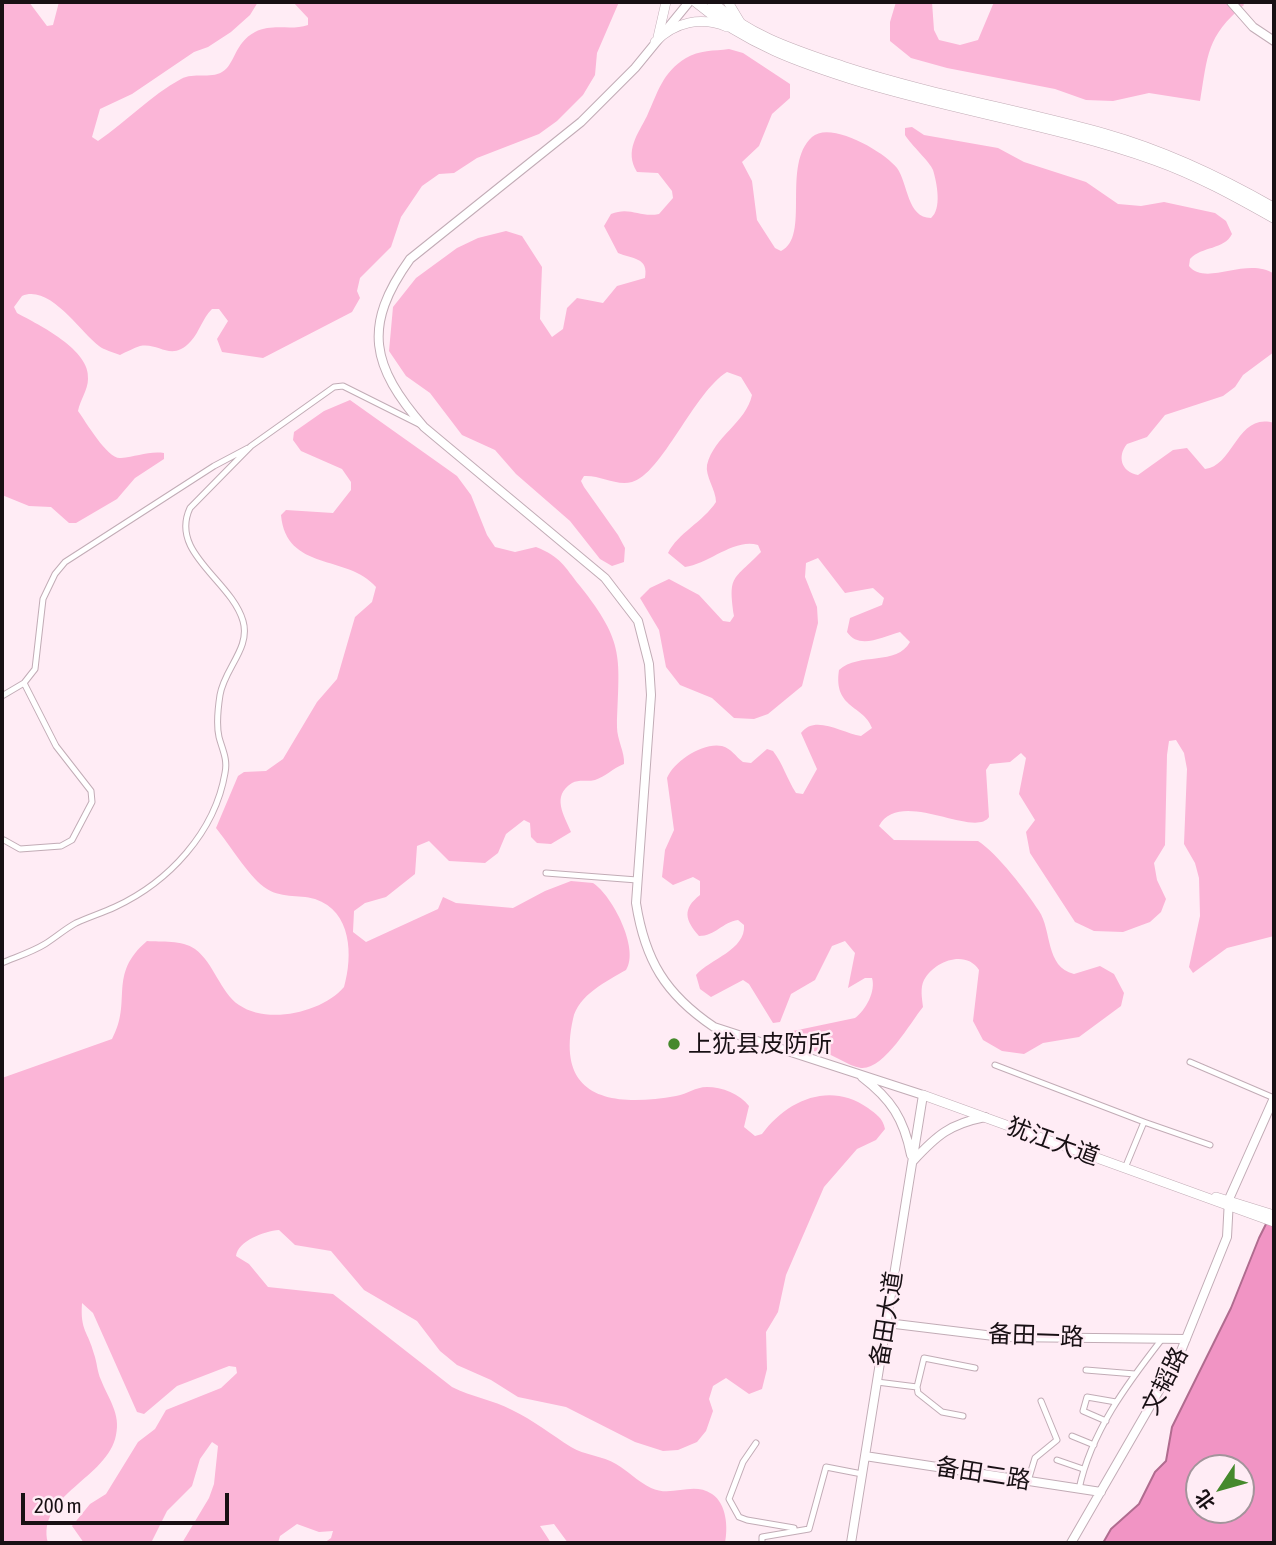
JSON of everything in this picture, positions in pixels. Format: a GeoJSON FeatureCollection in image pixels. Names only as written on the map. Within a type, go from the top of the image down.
{"type":"FeatureCollection","features":[{"type":"Feature","properties":{"kind":"highway"},"geometry":{"type":"LineString","coordinates":[[696,2],[730,29],[791,60],[880,87],[1155,160],[1214,184],[1274,218]]}},
{"type":"Feature","properties":{"kind":"highway"},"geometry":{"type":"LineString","coordinates":[[712,2],[750,30],[793,50],[882,79],[1106,135],[1218,176],[1274,208]]}},
{"type":"Feature","properties":{"kind":"main road"},"geometry":{"type":"LineString","coordinates":[[655,42],[666,2]]}},
{"type":"Feature","properties":{"kind":"main road"},"geometry":{"type":"LineString","coordinates":[[689,2],[635,68],[581,122],[410,259],[392,285],[381,312],[378,334],[381,356],[387,377],[402,402],[424,426],[605,578],[638,621],[649,664],[651,695],[636,903],[641,936],[654,964],[686,1008],[714,1027],[923,1095]]}},
{"type":"Feature","properties":{"kind":"main road"},"geometry":{"type":"LineString","coordinates":[[728,2],[739,20],[750,30]]}},
{"type":"Feature","properties":{"kind":"main road"},"geometry":{"type":"LineString","coordinates":[[1231,2],[1253,27],[1274,41]]}},
{"type":"Feature","properties":{"kind":"main road"},"geometry":{"type":"LineString","coordinates":[[655,42],[672,29],[691,22],[715,23],[730,29]]}},
{"type":"Feature","properties":{"kind":"main road"},"geometry":{"type":"LineString","coordinates":[[857,1073],[893,1104],[902,1118],[913,1161],[950,1127],[985,1117]]}},
{"type":"Feature","properties":{"kind":"main road","name":"犹江大道"},"geometry":{"type":"LineString","coordinates":[[923,1095],[1248,1210]]}},
{"type":"Feature","properties":{"kind":"main road","name":"备田大道"},"geometry":{"type":"LineString","coordinates":[[851,1543],[923,1095]]}},
{"type":"Feature","properties":{"kind":"main road","name":"文韬路"},"geometry":{"type":"LineString","coordinates":[[1071,1543],[1150,1410],[1186,1339],[1227,1237],[1228,1203],[1274,1098]]}},
{"type":"Feature","properties":{"kind":"main road"},"geometry":{"type":"LineString","coordinates":[[1248,1210],[1274,1215]]}},
{"type":"Feature","properties":{"kind":"main road"},"geometry":{"type":"LineString","coordinates":[[1248,1210],[1274,1222]]}},
{"type":"Feature","properties":{"kind":"main road","name":"备田一路"},"geometry":{"type":"LineString","coordinates":[[887,1323],[1002,1337],[1186,1339]]}},
{"type":"Feature","properties":{"kind":"main road","name":"备田二路"},"geometry":{"type":"LineString","coordinates":[[865,1456],[1101,1492]]}},
{"type":"Feature","properties":{"kind":"street"},"geometry":{"type":"LineString","coordinates":[[2,963],[45,944],[77,923],[128,900],[189,853],[204,830],[226,766],[218,725],[220,694],[224,679],[242,647],[245,632],[243,621],[226,588],[193,553],[187,541],[186,518],[202,494],[251,446],[321,394],[343,386],[424,426]]}},
{"type":"Feature","properties":{"kind":"street"},"geometry":{"type":"LineString","coordinates":[[2,696],[24,683],[34,670],[43,599],[55,574],[65,562],[214,466],[251,446]]}},
{"type":"Feature","properties":{"kind":"street"},"geometry":{"type":"LineString","coordinates":[[4,839],[20,849],[61,846],[72,841],[92,802],[91,791],[56,746],[24,683]]}},
{"type":"Feature","properties":{"kind":"street"},"geometry":{"type":"LineString","coordinates":[[546,873],[637,880]]}},
{"type":"Feature","properties":{"kind":"street"},"geometry":{"type":"LineString","coordinates":[[1190,1062],[1274,1098]]}},
{"type":"Feature","properties":{"kind":"street"},"geometry":{"type":"LineString","coordinates":[[995,1065],[1144,1122],[1210,1144]]}},
{"type":"Feature","properties":{"kind":"street"},"geometry":{"type":"LineString","coordinates":[[1125,1168],[1144,1122]]}},
{"type":"Feature","properties":{"kind":"street"},"geometry":{"type":"LineString","coordinates":[[1079,1489],[1083,1469],[1105,1421],[1135,1374],[1162,1339]]}},
{"type":"Feature","properties":{"kind":"street"},"geometry":{"type":"LineString","coordinates":[[963,1416],[942,1412],[918,1393],[924,1359],[975,1368]]}},
{"type":"Feature","properties":{"kind":"street"},"geometry":{"type":"LineString","coordinates":[[1086,1370],[1135,1374]]}},
{"type":"Feature","properties":{"kind":"street"},"geometry":{"type":"LineString","coordinates":[[877,1382],[917,1387]]}},
{"type":"Feature","properties":{"kind":"street"},"geometry":{"type":"LineString","coordinates":[[1105,1421],[1083,1411],[1087,1397],[1116,1402]]}},
{"type":"Feature","properties":{"kind":"street"},"geometry":{"type":"LineString","coordinates":[[1028,1481],[1035,1458],[1057,1440],[1041,1401]]}},
{"type":"Feature","properties":{"kind":"street"},"geometry":{"type":"LineString","coordinates":[[1072,1436],[1094,1445]]}},
{"type":"Feature","properties":{"kind":"street"},"geometry":{"type":"LineString","coordinates":[[756,1443],[743,1462],[729,1499],[739,1517],[804,1529]]}},
{"type":"Feature","properties":{"kind":"street"},"geometry":{"type":"LineString","coordinates":[[1057,1460],[1083,1469]]}},
{"type":"Feature","properties":{"kind":"street"},"geometry":{"type":"LineString","coordinates":[[762,1543],[762,1537],[809,1529],[826,1467],[862,1474]]}},
{"type":"Feature","properties":{"kind":"shaded area"},"geometry":{"type":"Polygon","coordinates":[[[2,2],[29,2],[47,26],[53,25],[59,2],[258,2],[250,15],[231,32],[208,47],[194,52],[132,94],[100,109],[92,137],[98,141],[181,79],[222,72],[243,42],[255,32],[268,28],[308,25],[308,18],[293,2],[619,2],[597,53],[595,75],[583,95],[557,121],[539,134],[477,158],[454,173],[439,174],[422,186],[401,217],[391,247],[360,278],[357,291],[360,298],[352,312],[263,358],[222,352],[217,339],[228,321],[219,309],[212,309],[191,341],[177,351],[140,346],[120,355],[99,346],[54,303],[33,294],[22,296],[14,307],[17,313],[62,340],[73,349],[87,368],[87,387],[78,411],[104,447],[121,458],[164,453],[164,459],[135,478],[117,499],[76,523],[69,523],[51,507],[29,506],[2,495],[2,2]]]}},
{"type":"Feature","properties":{"kind":"shaded area"},"geometry":{"type":"Polygon","coordinates":[[[896,2],[932,2],[934,30],[939,40],[960,45],[978,40],[994,2],[1242,2],[1244,5],[1215,37],[1207,59],[1200,101],[1149,93],[1113,101],[1086,100],[1055,89],[947,68],[911,58],[890,41],[890,22],[896,2]]]}},
{"type":"Feature","properties":{"kind":"shaded area"},"geometry":{"type":"Polygon","coordinates":[[[729,49],[743,53],[790,84],[790,98],[772,114],[759,146],[742,162],[752,181],[757,220],[775,248],[781,251],[790,243],[794,231],[796,182],[803,149],[812,137],[820,133],[831,132],[857,140],[891,161],[901,174],[909,199],[917,212],[931,218],[938,202],[936,182],[933,170],[905,135],[905,128],[912,127],[924,135],[998,148],[1024,162],[1086,182],[1118,204],[1141,206],[1164,202],[1215,213],[1226,221],[1232,234],[1224,243],[1195,255],[1190,259],[1189,266],[1196,272],[1206,274],[1252,268],[1274,274],[1274,352],[1243,375],[1235,387],[1223,396],[1165,415],[1147,437],[1127,444],[1122,453],[1122,463],[1128,471],[1138,475],[1173,450],[1187,448],[1205,469],[1215,466],[1223,459],[1252,425],[1274,423],[1274,936],[1227,948],[1193,973],[1189,967],[1200,916],[1199,878],[1195,863],[1184,844],[1187,769],[1184,753],[1176,740],[1169,741],[1167,755],[1165,845],[1154,863],[1157,880],[1166,899],[1161,912],[1150,922],[1123,932],[1094,931],[1075,922],[1030,853],[1026,832],[1035,820],[1019,794],[1026,758],[1021,753],[1010,762],[990,764],[986,770],[989,817],[981,822],[903,811],[889,815],[879,826],[894,840],[978,841],[1002,863],[1039,911],[1058,964],[1074,974],[1100,966],[1114,974],[1124,993],[1121,1006],[1079,1037],[1043,1043],[1024,1054],[1002,1051],[983,1040],[973,1021],[979,970],[966,960],[959,959],[942,963],[929,973],[922,986],[923,1007],[879,1062],[861,1068],[825,1053],[806,1049],[796,1041],[793,1031],[855,1018],[871,994],[872,978],[865,978],[848,988],[855,953],[845,941],[832,946],[815,980],[791,994],[780,1022],[773,1023],[749,984],[743,980],[711,997],[700,989],[696,975],[733,948],[743,934],[744,925],[738,920],[733,921],[710,934],[699,936],[688,920],[688,910],[700,895],[700,881],[693,877],[673,885],[662,877],[665,850],[674,830],[667,778],[682,759],[706,747],[722,746],[743,762],[751,763],[767,749],[773,751],[796,793],[803,794],[817,769],[801,733],[814,725],[821,725],[861,736],[872,728],[841,692],[838,683],[839,670],[857,661],[896,654],[910,642],[900,632],[871,641],[852,637],[847,632],[850,618],[882,605],[884,598],[873,588],[845,593],[818,558],[806,563],[805,577],[817,607],[818,623],[802,686],[768,714],[754,719],[734,718],[712,698],[680,685],[666,667],[659,630],[640,598],[650,588],[669,579],[699,595],[723,621],[730,622],[734,616],[732,592],[735,579],[761,552],[758,545],[740,545],[685,567],[668,553],[678,539],[716,502],[707,465],[716,446],[749,405],[752,395],[741,377],[727,372],[715,382],[655,465],[643,476],[626,483],[584,476],[581,481],[584,487],[625,548],[624,562],[612,566],[600,559],[570,521],[516,474],[495,450],[462,435],[430,393],[406,376],[389,351],[393,307],[416,278],[457,248],[478,238],[506,231],[522,236],[542,267],[540,319],[552,337],[563,329],[567,308],[577,298],[603,303],[617,286],[645,278],[646,271],[642,262],[618,253],[604,226],[611,214],[618,212],[659,214],[673,198],[672,191],[658,173],[637,172],[632,157],[636,136],[671,70],[696,54],[729,49]]]}},
{"type":"Feature","properties":{"kind":"shaded area"},"geometry":{"type":"Polygon","coordinates":[[[350,400],[457,476],[471,495],[487,535],[495,547],[515,552],[536,547],[551,554],[580,586],[605,623],[616,652],[619,684],[617,727],[624,759],[624,764],[599,779],[575,782],[566,788],[562,794],[561,806],[571,832],[551,844],[537,843],[531,837],[530,823],[524,820],[506,834],[498,853],[485,863],[449,861],[429,841],[417,846],[415,874],[386,897],[365,903],[354,911],[353,932],[366,942],[438,909],[443,897],[456,903],[513,908],[571,881],[593,883],[608,899],[622,923],[627,936],[629,961],[626,970],[594,990],[576,1010],[570,1046],[573,1067],[581,1082],[594,1092],[611,1098],[631,1100],[676,1096],[703,1087],[725,1090],[741,1098],[749,1106],[744,1127],[755,1136],[762,1134],[772,1122],[797,1104],[824,1095],[854,1100],[876,1114],[885,1129],[876,1140],[857,1149],[824,1187],[786,1275],[778,1312],[766,1332],[767,1369],[762,1389],[749,1394],[726,1378],[713,1386],[709,1399],[713,1411],[706,1431],[697,1442],[678,1450],[663,1451],[635,1442],[566,1407],[518,1397],[491,1380],[457,1365],[440,1351],[417,1321],[364,1290],[331,1251],[295,1245],[279,1230],[266,1232],[247,1241],[236,1256],[249,1264],[268,1287],[333,1294],[452,1387],[512,1410],[576,1450],[616,1464],[651,1488],[659,1491],[697,1489],[712,1494],[723,1510],[726,1524],[725,1543],[568,1543],[554,1524],[540,1526],[551,1543],[324,1543],[331,1538],[333,1531],[319,1532],[297,1524],[280,1536],[278,1543],[182,1543],[209,1498],[214,1484],[218,1446],[212,1442],[200,1459],[192,1486],[167,1511],[151,1543],[84,1543],[72,1526],[90,1504],[106,1494],[138,1442],[155,1429],[166,1410],[221,1388],[237,1373],[236,1367],[229,1366],[177,1386],[144,1414],[137,1412],[93,1313],[82,1303],[83,1325],[117,1420],[116,1435],[110,1450],[100,1463],[52,1512],[47,1526],[48,1543],[2,1543],[2,1078],[112,1039],[121,1012],[124,977],[128,965],[147,941],[178,943],[195,949],[232,999],[251,1011],[279,1015],[295,1013],[323,1003],[344,987],[349,949],[343,924],[336,913],[315,899],[283,895],[264,887],[245,867],[216,828],[238,776],[244,772],[266,771],[283,759],[317,702],[337,679],[355,617],[372,602],[376,587],[350,570],[306,554],[294,546],[285,533],[281,515],[286,510],[333,513],[351,490],[351,482],[342,469],[301,451],[293,440],[294,432],[324,411],[350,400]]]}},
{"type":"Feature","properties":{"kind":"shaded area"},"geometry":{"type":"Polygon","coordinates":[[[1274,1208],[1274,1543],[1103,1543],[1111,1529],[1139,1504],[1155,1472],[1166,1461],[1172,1427],[1231,1308],[1274,1208]]]}},
{"type":"Feature","properties":{"kind":"place","name":"上犹县皮防所"},"geometry":{"type":"Point","coordinates":[674,1044]}}]}
